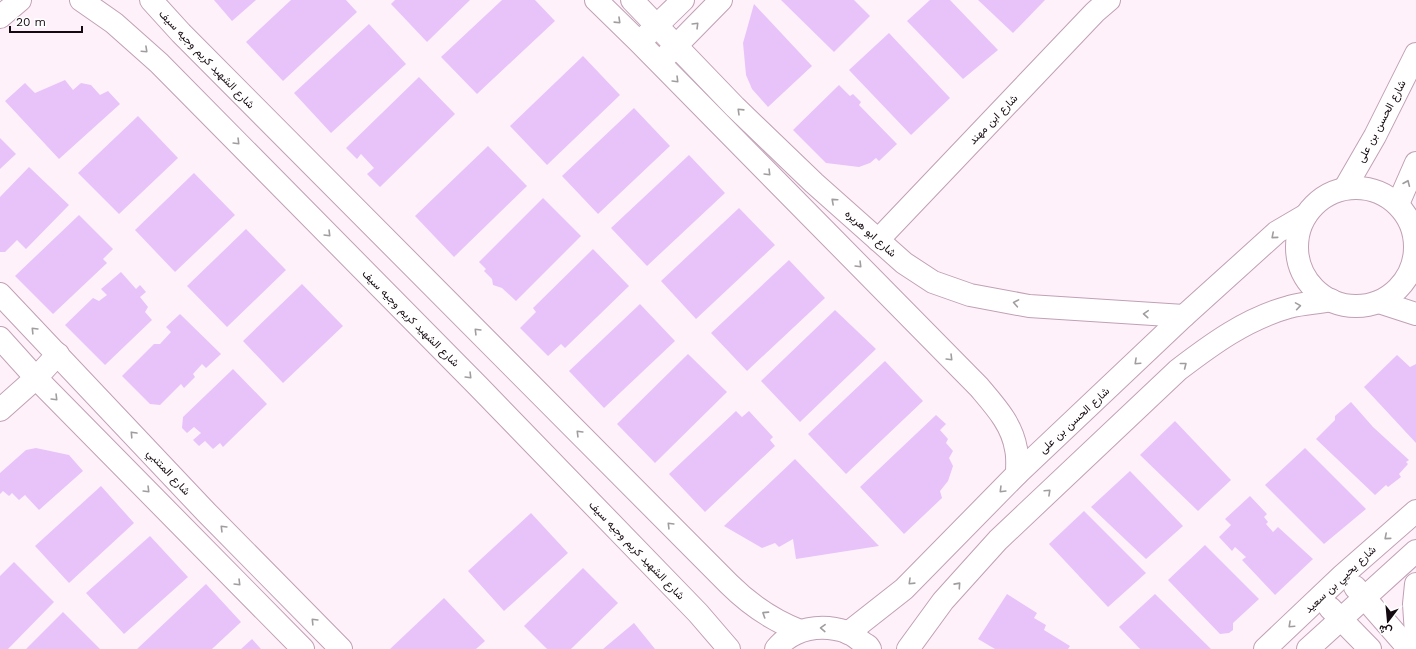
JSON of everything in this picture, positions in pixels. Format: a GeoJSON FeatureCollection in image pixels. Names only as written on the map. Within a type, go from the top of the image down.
{"type":"FeatureCollection","features":[{"type":"Feature","properties":{"kind":"street"},"geometry":{"type":"LineString","coordinates":[[0,17],[20,0]]}},
{"type":"Feature","properties":{"kind":"street","name":"شارع الشهيد كريم وجيه سيف"},"geometry":{"type":"LineString","coordinates":[[81,0],[137,42],[164,68],[473,380],[698,613],[729,649]]}},
{"type":"Feature","properties":{"kind":"street","name":"شارع الشهيد كريم وجيه سيف"},"geometry":{"type":"LineString","coordinates":[[150,0],[186,39],[741,596],[784,625],[800,631]]}},
{"type":"Feature","properties":{"kind":"street"},"geometry":{"type":"LineString","coordinates":[[596,0],[979,387],[994,404],[1010,429],[1016,449],[1017,474]]}},
{"type":"Feature","properties":{"kind":"street","name":"شارع ابو هريره"},"geometry":{"type":"LineString","coordinates":[[632,0],[735,107],[814,183],[904,263],[933,282],[970,295],[1029,306],[1184,316]]}},
{"type":"Feature","properties":{"kind":"street"},"geometry":{"type":"LineString","coordinates":[[639,42],[683,0]]}},
{"type":"Feature","properties":{"kind":"street"},"geometry":{"type":"LineString","coordinates":[[659,63],[721,0]]}},
{"type":"Feature","properties":{"kind":"street","name":"شارع ابن مهند"},"geometry":{"type":"LineString","coordinates":[[878,240],[1089,18],[1109,0]]}},
{"type":"Feature","properties":{"kind":"street","name":"شارع الحسن بن على"},"geometry":{"type":"LineString","coordinates":[[1345,188],[1374,136],[1416,54]]}},
{"type":"Feature","properties":{"kind":"street"},"geometry":{"type":"LineString","coordinates":[[1408,217],[1416,163]]}},
{"type":"Feature","properties":{"kind":"street"},"geometry":{"type":"LineString","coordinates":[[1345,188],[1367,188],[1389,197],[1408,217],[1415,239],[1415,259],[1408,277],[1396,292],[1379,302],[1363,306],[1347,305],[1331,300],[1317,291],[1306,278],[1299,263],[1297,247],[1299,230],[1306,215],[1316,203],[1330,194],[1345,188]]}},
{"type":"Feature","properties":{"kind":"street","name":"شارع الحسن بن على"},"geometry":{"type":"LineString","coordinates":[[848,633],[904,589],[1017,474],[1184,316],[1277,232],[1306,215]]}},
{"type":"Feature","properties":{"kind":"street","name":"شارع المتنبي"},"geometry":{"type":"LineString","coordinates":[[0,294],[206,512],[341,649]]}},
{"type":"Feature","properties":{"kind":"street"},"geometry":{"type":"LineString","coordinates":[[908,649],[943,601],[998,540],[1178,370],[1208,346],[1235,329],[1259,318],[1289,307],[1331,300]]}},
{"type":"Feature","properties":{"kind":"street"},"geometry":{"type":"LineString","coordinates":[[1379,302],[1416,314]]}},
{"type":"Feature","properties":{"kind":"street"},"geometry":{"type":"LineString","coordinates":[[0,338],[36,378],[303,649]]}},
{"type":"Feature","properties":{"kind":"street"},"geometry":{"type":"LineString","coordinates":[[0,410],[36,378],[58,354]]}},
{"type":"Feature","properties":{"kind":"street","name":"شارع يحيي بن سعيد"},"geometry":{"type":"LineString","coordinates":[[1265,649],[1343,575],[1416,511]]}},
{"type":"Feature","properties":{"kind":"street"},"geometry":{"type":"LineString","coordinates":[[1308,649],[1416,551]]}},
{"type":"Feature","properties":{"kind":"street"},"geometry":{"type":"LineString","coordinates":[[1343,575],[1409,649]]}},
{"type":"Feature","properties":{"kind":"street"},"geometry":{"type":"LineString","coordinates":[[1416,584],[1414,604],[1416,634]]}},
{"type":"Feature","properties":{"kind":"street"},"geometry":{"type":"LineString","coordinates":[[1320,597],[1370,649]]}},
{"type":"Feature","properties":{"kind":"street"},"geometry":{"type":"LineString","coordinates":[[776,649],[781,642],[800,631],[816,628],[832,628],[848,633],[868,646],[870,649]]}},
{"type":"Feature","properties":{"kind":"building"},"geometry":{"type":"Polygon","coordinates":[[[214,0],[256,0],[232,21],[214,0]]]}},
{"type":"Feature","properties":{"kind":"building"},"geometry":{"type":"Polygon","coordinates":[[[291,0],[346,0],[357,12],[283,81],[246,42],[291,0]]]}},
{"type":"Feature","properties":{"kind":"building"},"geometry":{"type":"Polygon","coordinates":[[[395,0],[470,0],[427,42],[391,4],[395,0]]]}},
{"type":"Feature","properties":{"kind":"building"},"geometry":{"type":"Polygon","coordinates":[[[502,0],[535,0],[555,21],[477,94],[441,57],[502,0]]]}},
{"type":"Feature","properties":{"kind":"building"},"geometry":{"type":"Polygon","coordinates":[[[781,0],[854,0],[870,16],[834,52],[781,0]]]}},
{"type":"Feature","properties":{"kind":"building"},"geometry":{"type":"Polygon","coordinates":[[[930,0],[950,0],[998,50],[963,79],[907,21],[930,0]]]}},
{"type":"Feature","properties":{"kind":"building"},"geometry":{"type":"Polygon","coordinates":[[[978,0],[1045,0],[1013,33],[978,0]]]}},
{"type":"Feature","properties":{"kind":"building"},"geometry":{"type":"Polygon","coordinates":[[[754,4],[812,66],[768,107],[752,89],[746,75],[743,43],[754,4]]]}},
{"type":"Feature","properties":{"kind":"building"},"geometry":{"type":"Polygon","coordinates":[[[369,24],[406,64],[331,133],[294,93],[369,24]]]}},
{"type":"Feature","properties":{"kind":"building"},"geometry":{"type":"Polygon","coordinates":[[[889,33],[950,98],[911,135],[849,70],[889,33]]]}},
{"type":"Feature","properties":{"kind":"building"},"geometry":{"type":"Polygon","coordinates":[[[583,56],[620,95],[547,165],[510,126],[583,56]]]}},
{"type":"Feature","properties":{"kind":"building"},"geometry":{"type":"Polygon","coordinates":[[[419,77],[455,114],[380,187],[367,174],[374,168],[361,154],[357,159],[346,148],[419,77]]]}},
{"type":"Feature","properties":{"kind":"building"},"geometry":{"type":"Polygon","coordinates":[[[65,80],[73,90],[81,83],[91,85],[100,95],[108,91],[120,104],[59,159],[5,101],[25,83],[35,93],[65,80]]]}},
{"type":"Feature","properties":{"kind":"building"},"geometry":{"type":"Polygon","coordinates":[[[839,85],[850,96],[853,94],[861,102],[859,105],[897,144],[879,161],[876,158],[870,163],[859,167],[826,163],[793,130],[839,85]]]}},
{"type":"Feature","properties":{"kind":"building"},"geometry":{"type":"Polygon","coordinates":[[[634,108],[670,146],[598,214],[562,176],[634,108]]]}},
{"type":"Feature","properties":{"kind":"building"},"geometry":{"type":"Polygon","coordinates":[[[138,116],[178,158],[119,214],[78,173],[138,116]]]}},
{"type":"Feature","properties":{"kind":"building"},"geometry":{"type":"Polygon","coordinates":[[[0,138],[16,154],[0,169],[0,138]]]}},
{"type":"Feature","properties":{"kind":"building"},"geometry":{"type":"Polygon","coordinates":[[[488,146],[527,186],[454,257],[415,216],[488,146]]]}},
{"type":"Feature","properties":{"kind":"building"},"geometry":{"type":"Polygon","coordinates":[[[689,155],[725,193],[647,266],[611,228],[689,155]]]}},
{"type":"Feature","properties":{"kind":"building"},"geometry":{"type":"Polygon","coordinates":[[[29,167],[69,205],[26,249],[17,240],[5,252],[0,252],[0,197],[29,167]]]}},
{"type":"Feature","properties":{"kind":"building"},"geometry":{"type":"Polygon","coordinates":[[[194,173],[235,215],[175,272],[135,230],[194,173]]]}},
{"type":"Feature","properties":{"kind":"building"},"geometry":{"type":"Polygon","coordinates":[[[543,198],[581,236],[516,301],[502,288],[493,285],[492,279],[484,271],[486,269],[479,262],[543,198]]]}},
{"type":"Feature","properties":{"kind":"building"},"geometry":{"type":"Polygon","coordinates":[[[739,208],[775,245],[696,319],[661,281],[739,208]]]}},
{"type":"Feature","properties":{"kind":"building"},"geometry":{"type":"Polygon","coordinates":[[[79,215],[113,249],[103,259],[107,263],[53,314],[15,276],[79,215]]]}},
{"type":"Feature","properties":{"kind":"building"},"geometry":{"type":"Polygon","coordinates":[[[246,229],[286,270],[227,327],[187,286],[246,229]]]}},
{"type":"Feature","properties":{"kind":"building"},"geometry":{"type":"Polygon","coordinates":[[[593,249],[629,286],[565,348],[561,344],[548,356],[520,328],[536,312],[533,308],[593,249]]]}},
{"type":"Feature","properties":{"kind":"building"},"geometry":{"type":"Polygon","coordinates":[[[789,260],[825,298],[747,371],[711,333],[789,260]]]}},
{"type":"Feature","properties":{"kind":"building"},"geometry":{"type":"Polygon","coordinates":[[[121,272],[136,289],[140,285],[146,292],[140,297],[148,307],[145,312],[152,320],[105,365],[65,325],[93,298],[99,301],[107,295],[101,289],[121,272]]]}},
{"type":"Feature","properties":{"kind":"building"},"geometry":{"type":"Polygon","coordinates":[[[302,284],[343,326],[283,383],[243,341],[302,284]]]}},
{"type":"Feature","properties":{"kind":"building"},"geometry":{"type":"Polygon","coordinates":[[[640,304],[675,341],[604,408],[569,371],[640,304]]]}},
{"type":"Feature","properties":{"kind":"building"},"geometry":{"type":"Polygon","coordinates":[[[835,310],[876,349],[800,422],[761,381],[835,310]]]}},
{"type":"Feature","properties":{"kind":"building"},"geometry":{"type":"Polygon","coordinates":[[[180,314],[221,354],[206,368],[202,364],[193,374],[195,377],[184,388],[181,384],[160,405],[150,404],[122,376],[154,344],[160,344],[171,332],[166,327],[180,314]]]}},
{"type":"Feature","properties":{"kind":"building"},"geometry":{"type":"Polygon","coordinates":[[[688,354],[727,392],[655,463],[617,424],[688,354]]]}},
{"type":"Feature","properties":{"kind":"building"},"geometry":{"type":"Polygon","coordinates":[[[1397,355],[1410,367],[1416,364],[1416,443],[1364,387],[1397,355]]]}},
{"type":"Feature","properties":{"kind":"building"},"geometry":{"type":"Polygon","coordinates":[[[885,361],[923,401],[846,474],[808,434],[885,361]]]}},
{"type":"Feature","properties":{"kind":"building"},"geometry":{"type":"Polygon","coordinates":[[[233,369],[267,404],[223,447],[220,443],[213,449],[205,441],[199,446],[193,440],[201,433],[194,427],[187,433],[182,428],[183,417],[233,369]]]}},
{"type":"Feature","properties":{"kind":"building"},"geometry":{"type":"Polygon","coordinates":[[[1351,402],[1373,427],[1409,460],[1406,462],[1408,464],[1399,474],[1401,477],[1388,487],[1386,485],[1375,495],[1316,439],[1335,420],[1335,416],[1351,402]]]}},
{"type":"Feature","properties":{"kind":"building"},"geometry":{"type":"Polygon","coordinates":[[[736,411],[742,417],[749,411],[773,437],[770,440],[775,446],[705,512],[669,474],[736,411]]]}},
{"type":"Feature","properties":{"kind":"building"},"geometry":{"type":"Polygon","coordinates":[[[936,415],[946,424],[940,430],[948,439],[946,443],[953,451],[949,458],[953,466],[948,481],[940,491],[942,498],[904,534],[860,487],[936,415]]]}},
{"type":"Feature","properties":{"kind":"building"},"geometry":{"type":"Polygon","coordinates":[[[1175,421],[1231,480],[1198,511],[1140,455],[1175,421]]]}},
{"type":"Feature","properties":{"kind":"building"},"geometry":{"type":"Polygon","coordinates":[[[36,448],[69,455],[83,471],[39,510],[25,495],[19,500],[12,493],[9,496],[3,491],[0,494],[0,473],[26,450],[36,448]]]}},
{"type":"Feature","properties":{"kind":"building"},"geometry":{"type":"Polygon","coordinates":[[[1305,448],[1366,509],[1324,544],[1265,485],[1305,448]]]}},
{"type":"Feature","properties":{"kind":"building"},"geometry":{"type":"Polygon","coordinates":[[[795,459],[879,546],[796,559],[793,539],[779,547],[775,543],[762,548],[724,526],[795,459]]]}},
{"type":"Feature","properties":{"kind":"building"},"geometry":{"type":"Polygon","coordinates":[[[1130,471],[1183,526],[1146,559],[1091,507],[1130,471]]]}},
{"type":"Feature","properties":{"kind":"building"},"geometry":{"type":"Polygon","coordinates":[[[101,486],[134,523],[69,583],[35,546],[101,486]]]}},
{"type":"Feature","properties":{"kind":"building"},"geometry":{"type":"Polygon","coordinates":[[[1250,496],[1267,514],[1264,517],[1268,522],[1266,524],[1273,532],[1278,527],[1313,559],[1275,595],[1242,560],[1246,557],[1235,547],[1232,551],[1219,537],[1231,525],[1225,519],[1250,496]]]}},
{"type":"Feature","properties":{"kind":"building"},"geometry":{"type":"Polygon","coordinates":[[[1084,511],[1146,573],[1108,607],[1049,544],[1084,511]]]}},
{"type":"Feature","properties":{"kind":"building"},"geometry":{"type":"Polygon","coordinates":[[[531,513],[568,553],[504,611],[468,571],[531,513]]]}},
{"type":"Feature","properties":{"kind":"building"},"geometry":{"type":"Polygon","coordinates":[[[150,536],[188,577],[124,634],[86,593],[150,536]]]}},
{"type":"Feature","properties":{"kind":"building"},"geometry":{"type":"Polygon","coordinates":[[[1205,545],[1259,599],[1233,623],[1233,630],[1229,633],[1220,634],[1168,580],[1205,545]]]}},
{"type":"Feature","properties":{"kind":"building"},"geometry":{"type":"Polygon","coordinates":[[[14,562],[54,602],[8,649],[0,649],[0,576],[14,562]]]}},
{"type":"Feature","properties":{"kind":"building"},"geometry":{"type":"Polygon","coordinates":[[[583,568],[618,603],[571,649],[547,649],[524,626],[583,568]]]}},
{"type":"Feature","properties":{"kind":"building"},"geometry":{"type":"Polygon","coordinates":[[[206,584],[241,622],[212,649],[137,649],[206,584]]]}},
{"type":"Feature","properties":{"kind":"building"},"geometry":{"type":"Polygon","coordinates":[[[1007,594],[1037,613],[1034,618],[1046,625],[1044,630],[1070,646],[1068,649],[995,649],[978,639],[1007,594]]]}},
{"type":"Feature","properties":{"kind":"building"},"geometry":{"type":"Polygon","coordinates":[[[1155,594],[1211,649],[1140,649],[1119,627],[1155,594]]]}},
{"type":"Feature","properties":{"kind":"building"},"geometry":{"type":"Polygon","coordinates":[[[444,598],[485,641],[476,649],[390,649],[444,598]]]}},
{"type":"Feature","properties":{"kind":"building"},"geometry":{"type":"Polygon","coordinates":[[[63,612],[100,649],[26,649],[63,612]]]}},
{"type":"Feature","properties":{"kind":"building"},"geometry":{"type":"Polygon","coordinates":[[[634,623],[655,649],[603,649],[634,623]]]}},
{"type":"Feature","properties":{"kind":"building"},"geometry":{"type":"Polygon","coordinates":[[[252,639],[261,649],[241,649],[252,639]]]}}]}
